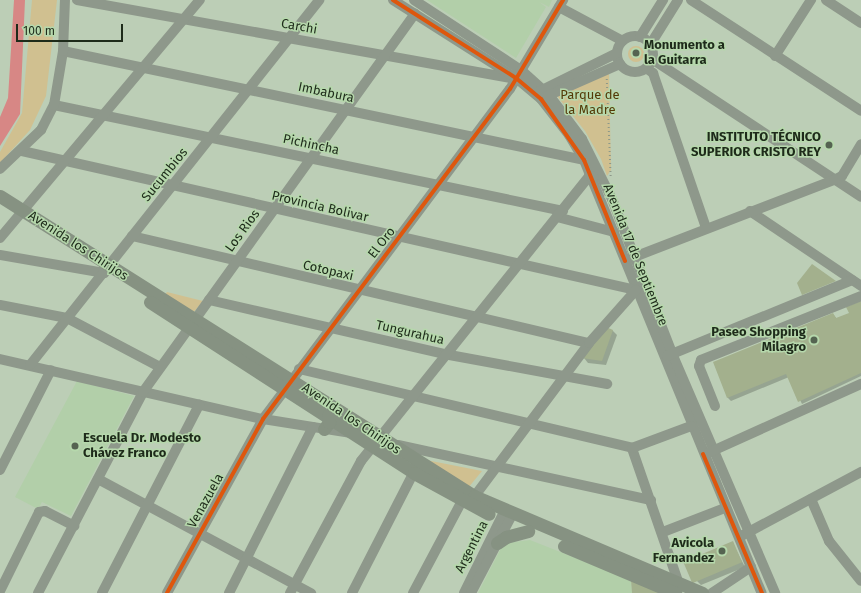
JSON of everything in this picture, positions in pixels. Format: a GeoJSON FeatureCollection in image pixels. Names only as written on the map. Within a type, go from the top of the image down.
{"type":"FeatureCollection","features":[{"type":"Feature","properties":{"kind":"main road","name":"Avenida los Chirijos"},"geometry":{"type":"LineString","coordinates":[[0,196],[22,214],[193,324],[292,379],[416,468],[468,501],[678,590]]}},
{"type":"Feature","properties":{"kind":"main road","name":"Avenida los Chirijos"},"geometry":{"type":"LineString","coordinates":[[0,206],[22,214]]}},
{"type":"Feature","properties":{"kind":"main road","name":"Avenida los Chirijos"},"geometry":{"type":"LineString","coordinates":[[292,379],[328,416],[356,434],[379,442]]}},
{"type":"Feature","properties":{"kind":"main road"},"geometry":{"type":"LineString","coordinates":[[318,428],[329,422],[328,416]]}},
{"type":"Feature","properties":{"kind":"main road","name":"Avenida los Chirijos"},"geometry":{"type":"LineString","coordinates":[[506,517],[528,531],[678,590],[702,593]]}},
{"type":"Feature","properties":{"kind":"main road"},"geometry":{"type":"LineString","coordinates":[[497,543],[506,537],[528,531]]}},
{"type":"Feature","properties":{"kind":"street"},"geometry":{"type":"LineString","coordinates":[[0,169],[22,151],[41,130],[54,105],[63,51],[65,0]]}},
{"type":"Feature","properties":{"kind":"street","name":"Carchi"},"geometry":{"type":"LineString","coordinates":[[77,0],[385,56],[519,74]]}},
{"type":"Feature","properties":{"kind":"street"},"geometry":{"type":"LineString","coordinates":[[0,238],[22,214],[200,0]]}},
{"type":"Feature","properties":{"kind":"street","name":"Sucumbios"},"geometry":{"type":"LineString","coordinates":[[30,365],[290,39],[319,0]]}},
{"type":"Feature","properties":{"kind":"street","name":"Avenida 17 de Septiembre"},"geometry":{"type":"LineString","coordinates":[[393,0],[519,74]]}},
{"type":"Feature","properties":{"kind":"street","name":"Avenida 17 de Septiembre"},"geometry":{"type":"LineString","coordinates":[[414,0],[519,74],[542,94],[582,139],[602,178],[630,259],[714,450],[774,593]]}},
{"type":"Feature","properties":{"kind":"street"},"geometry":{"type":"LineString","coordinates":[[561,3],[623,41],[640,37],[663,0]]}},
{"type":"Feature","properties":{"kind":"street"},"geometry":{"type":"LineString","coordinates":[[617,53],[620,64],[635,72],[646,68],[652,59],[650,45],[678,0]]}},
{"type":"Feature","properties":{"kind":"street"},"geometry":{"type":"LineString","coordinates":[[691,0],[861,111]]}},
{"type":"Feature","properties":{"kind":"street"},"geometry":{"type":"LineString","coordinates":[[775,56],[811,0]]}},
{"type":"Feature","properties":{"kind":"street"},"geometry":{"type":"LineString","coordinates":[[826,0],[861,24]]}},
{"type":"Feature","properties":{"kind":"street","name":"El Oro"},"geometry":{"type":"LineString","coordinates":[[263,419],[358,289],[399,238],[473,140],[519,74],[561,3]]}},
{"type":"Feature","properties":{"kind":"street","name":"Los Rios"},"geometry":{"type":"LineString","coordinates":[[38,593],[143,392],[160,366],[193,324],[416,14]]}},
{"type":"Feature","properties":{"kind":"street"},"geometry":{"type":"LineString","coordinates":[[640,37],[650,45]]}},
{"type":"Feature","properties":{"kind":"street"},"geometry":{"type":"LineString","coordinates":[[542,94],[617,53],[623,41]]}},
{"type":"Feature","properties":{"kind":"street","name":"Imbabura"},"geometry":{"type":"LineString","coordinates":[[63,51],[346,111],[473,140],[584,160]]}},
{"type":"Feature","properties":{"kind":"street"},"geometry":{"type":"LineString","coordinates":[[652,59],[861,197]]}},
{"type":"Feature","properties":{"kind":"street"},"geometry":{"type":"LineString","coordinates":[[542,94],[620,64]]}},
{"type":"Feature","properties":{"kind":"street"},"geometry":{"type":"LineString","coordinates":[[646,68],[653,73],[706,228]]}},
{"type":"Feature","properties":{"kind":"street","name":"Avenida 17 de Septiembre"},"geometry":{"type":"LineString","coordinates":[[542,94],[584,160],[614,232],[630,259],[636,290],[662,358],[751,567],[760,592]]}},
{"type":"Feature","properties":{"kind":"street","name":"Pichincha"},"geometry":{"type":"LineString","coordinates":[[54,105],[439,186],[560,214],[614,232]]}},
{"type":"Feature","properties":{"kind":"street"},"geometry":{"type":"LineString","coordinates":[[630,259],[706,228],[834,180],[842,176],[861,144]]}},
{"type":"Feature","properties":{"kind":"street","name":"Provincia Bolivar"},"geometry":{"type":"LineString","coordinates":[[22,151],[63,163],[636,290]]}},
{"type":"Feature","properties":{"kind":"street"},"geometry":{"type":"LineString","coordinates":[[293,589],[379,442],[410,396],[590,176],[602,178]]}},
{"type":"Feature","properties":{"kind":"street"},"geometry":{"type":"LineString","coordinates":[[750,211],[861,286]]}},
{"type":"Feature","properties":{"kind":"street","name":"Cotopaxi"},"geometry":{"type":"LineString","coordinates":[[132,236],[476,315],[589,343]]}},
{"type":"Feature","properties":{"kind":"street"},"geometry":{"type":"LineString","coordinates":[[0,254],[107,270]]}},
{"type":"Feature","properties":{"kind":"street"},"geometry":{"type":"LineString","coordinates":[[662,358],[768,316],[852,280]]}},
{"type":"Feature","properties":{"kind":"street"},"geometry":{"type":"LineString","coordinates":[[413,593],[468,501],[589,343],[636,290]]}},
{"type":"Feature","properties":{"kind":"street"},"geometry":{"type":"LineString","coordinates":[[714,406],[699,366],[701,360],[861,296]]}},
{"type":"Feature","properties":{"kind":"street","name":"Tungurahua"},"geometry":{"type":"LineString","coordinates":[[210,300],[444,354],[562,377],[607,384]]}},
{"type":"Feature","properties":{"kind":"street"},"geometry":{"type":"LineString","coordinates":[[0,305],[67,318],[160,366]]}},
{"type":"Feature","properties":{"kind":"street"},"geometry":{"type":"LineString","coordinates":[[768,316],[772,331]]}},
{"type":"Feature","properties":{"kind":"street"},"geometry":{"type":"LineString","coordinates":[[0,359],[263,419],[356,434]]}},
{"type":"Feature","properties":{"kind":"street"},"geometry":{"type":"LineString","coordinates":[[0,470],[51,370]]}},
{"type":"Feature","properties":{"kind":"street"},"geometry":{"type":"LineString","coordinates":[[292,379],[410,396],[632,448],[691,426]]}},
{"type":"Feature","properties":{"kind":"street"},"geometry":{"type":"LineString","coordinates":[[703,454],[861,384]]}},
{"type":"Feature","properties":{"kind":"street"},"geometry":{"type":"LineString","coordinates":[[102,593],[149,506],[199,405]]}},
{"type":"Feature","properties":{"kind":"street","name":"Venazuela"},"geometry":{"type":"LineString","coordinates":[[167,593],[263,419]]}},
{"type":"Feature","properties":{"kind":"street"},"geometry":{"type":"LineString","coordinates":[[229,593],[318,428]]}},
{"type":"Feature","properties":{"kind":"street"},"geometry":{"type":"LineString","coordinates":[[379,442],[494,468],[650,500]]}},
{"type":"Feature","properties":{"kind":"street"},"geometry":{"type":"LineString","coordinates":[[632,448],[663,532],[678,590]]}},
{"type":"Feature","properties":{"kind":"street"},"geometry":{"type":"LineString","coordinates":[[352,593],[416,468]]}},
{"type":"Feature","properties":{"kind":"street"},"geometry":{"type":"LineString","coordinates":[[738,538],[861,472]]}},
{"type":"Feature","properties":{"kind":"street"},"geometry":{"type":"LineString","coordinates":[[98,479],[246,559],[293,589],[311,593]]}},
{"type":"Feature","properties":{"kind":"street"},"geometry":{"type":"LineString","coordinates":[[812,499],[829,541],[861,581]]}},
{"type":"Feature","properties":{"kind":"street"},"geometry":{"type":"LineString","coordinates":[[663,532],[725,508]]}},
{"type":"Feature","properties":{"kind":"street"},"geometry":{"type":"LineString","coordinates":[[5,593],[0,591],[38,512],[45,511],[74,526]]}},
{"type":"Feature","properties":{"kind":"street","name":"Argentina"},"geometry":{"type":"LineString","coordinates":[[472,593],[497,543],[506,517]]}},
{"type":"Feature","properties":{"kind":"street","name":"Argentina"},"geometry":{"type":"LineString","coordinates":[[464,593],[506,517]]}},
{"type":"Feature","properties":{"kind":"street"},"geometry":{"type":"LineString","coordinates":[[712,593],[751,567]]}},
{"type":"Feature","properties":{"kind":"path"},"geometry":{"type":"LineString","coordinates":[[607,70],[611,183]]}},
{"type":"Feature","properties":{"kind":"shaded area"},"geometry":{"type":"Polygon","coordinates":[[[14,0],[25,0],[20,114],[0,146],[0,117],[8,98],[14,0]]]}},
{"type":"Feature","properties":{"kind":"shaded area"},"geometry":{"type":"Polygon","coordinates":[[[427,0],[552,0],[549,7],[539,2],[546,7],[516,58],[427,0]]]}},
{"type":"Feature","properties":{"kind":"shaded area","name":"Escuela Dr. Modesto Chávez Franco"},"geometry":{"type":"Polygon","coordinates":[[[77,381],[134,396],[71,516],[42,502],[38,509],[15,497],[77,381]]]}},
{"type":"Feature","properties":{"kind":"shaded area"},"geometry":{"type":"Polygon","coordinates":[[[530,540],[631,580],[632,593],[478,593],[501,548],[506,543],[530,540]]]}},
{"type":"Feature","properties":{"kind":"green space"},"geometry":{"type":"Polygon","coordinates":[[[32,0],[57,0],[46,96],[30,130],[0,163],[0,152],[22,113],[32,0]]]}},
{"type":"Feature","properties":{"kind":"green space"},"geometry":{"type":"Polygon","coordinates":[[[636,46],[642,48],[644,54],[642,60],[636,62],[630,60],[628,54],[630,48],[636,46]]]}},
{"type":"Feature","properties":{"kind":"green space","name":"Parque de la Madre"},"geometry":{"type":"Polygon","coordinates":[[[609,72],[611,170],[607,176],[601,159],[585,131],[557,96],[609,72]]]}},
{"type":"Feature","properties":{"kind":"green space"},"geometry":{"type":"Polygon","coordinates":[[[167,292],[203,301],[193,313],[165,295],[167,292]]]}},
{"type":"Feature","properties":{"kind":"green space"},"geometry":{"type":"Polygon","coordinates":[[[421,459],[482,471],[468,488],[421,459]]]}},
{"type":"Feature","properties":{"kind":"building"},"geometry":{"type":"Polygon","coordinates":[[[812,264],[836,281],[802,295],[797,283],[812,264]]]}},
{"type":"Feature","properties":{"kind":"building","name":"Paseo Shopping Milagro"},"geometry":{"type":"Polygon","coordinates":[[[861,301],[861,373],[798,402],[786,374],[727,398],[713,362],[833,313],[836,318],[849,313],[846,307],[861,301]]]}},
{"type":"Feature","properties":{"kind":"building"},"geometry":{"type":"Polygon","coordinates":[[[606,327],[613,330],[602,361],[582,358],[606,327]]]}},
{"type":"Feature","properties":{"kind":"building","name":"Avicola Fernandez"},"geometry":{"type":"Polygon","coordinates":[[[733,541],[742,562],[692,583],[683,562],[733,541]]]}},
{"type":"Feature","properties":{"kind":"building"},"geometry":{"type":"Polygon","coordinates":[[[631,580],[659,593],[632,593],[631,580]]]}},
{"type":"Feature","properties":{"kind":"cycle path"},"geometry":{"type":"LineString","coordinates":[[393,0],[516,78],[541,99],[584,160],[625,261]]}},
{"type":"Feature","properties":{"kind":"cycle path"},"geometry":{"type":"LineString","coordinates":[[167,593],[263,419],[510,89],[563,0]]}},
{"type":"Feature","properties":{"kind":"cycle path"},"geometry":{"type":"LineString","coordinates":[[703,454],[762,593]]}},
{"type":"Feature","properties":{"kind":"place","name":"Monumento a la Guitarra"},"geometry":{"type":"Point","coordinates":[636,53]}},
{"type":"Feature","properties":{"kind":"place","name":"INSTITUTO TÉCNICO SUPERIOR CRISTO REY"},"geometry":{"type":"Point","coordinates":[829,145]}},
{"type":"Feature","properties":{"kind":"place","name":"Paseo Shopping Milagro"},"geometry":{"type":"Point","coordinates":[814,340]}},
{"type":"Feature","properties":{"kind":"place","name":"Escuela Dr. Modesto Chávez Franco"},"geometry":{"type":"Point","coordinates":[75,446]}},
{"type":"Feature","properties":{"kind":"place","name":"Avicola Fernandez"},"geometry":{"type":"Point","coordinates":[722,551]}}]}
